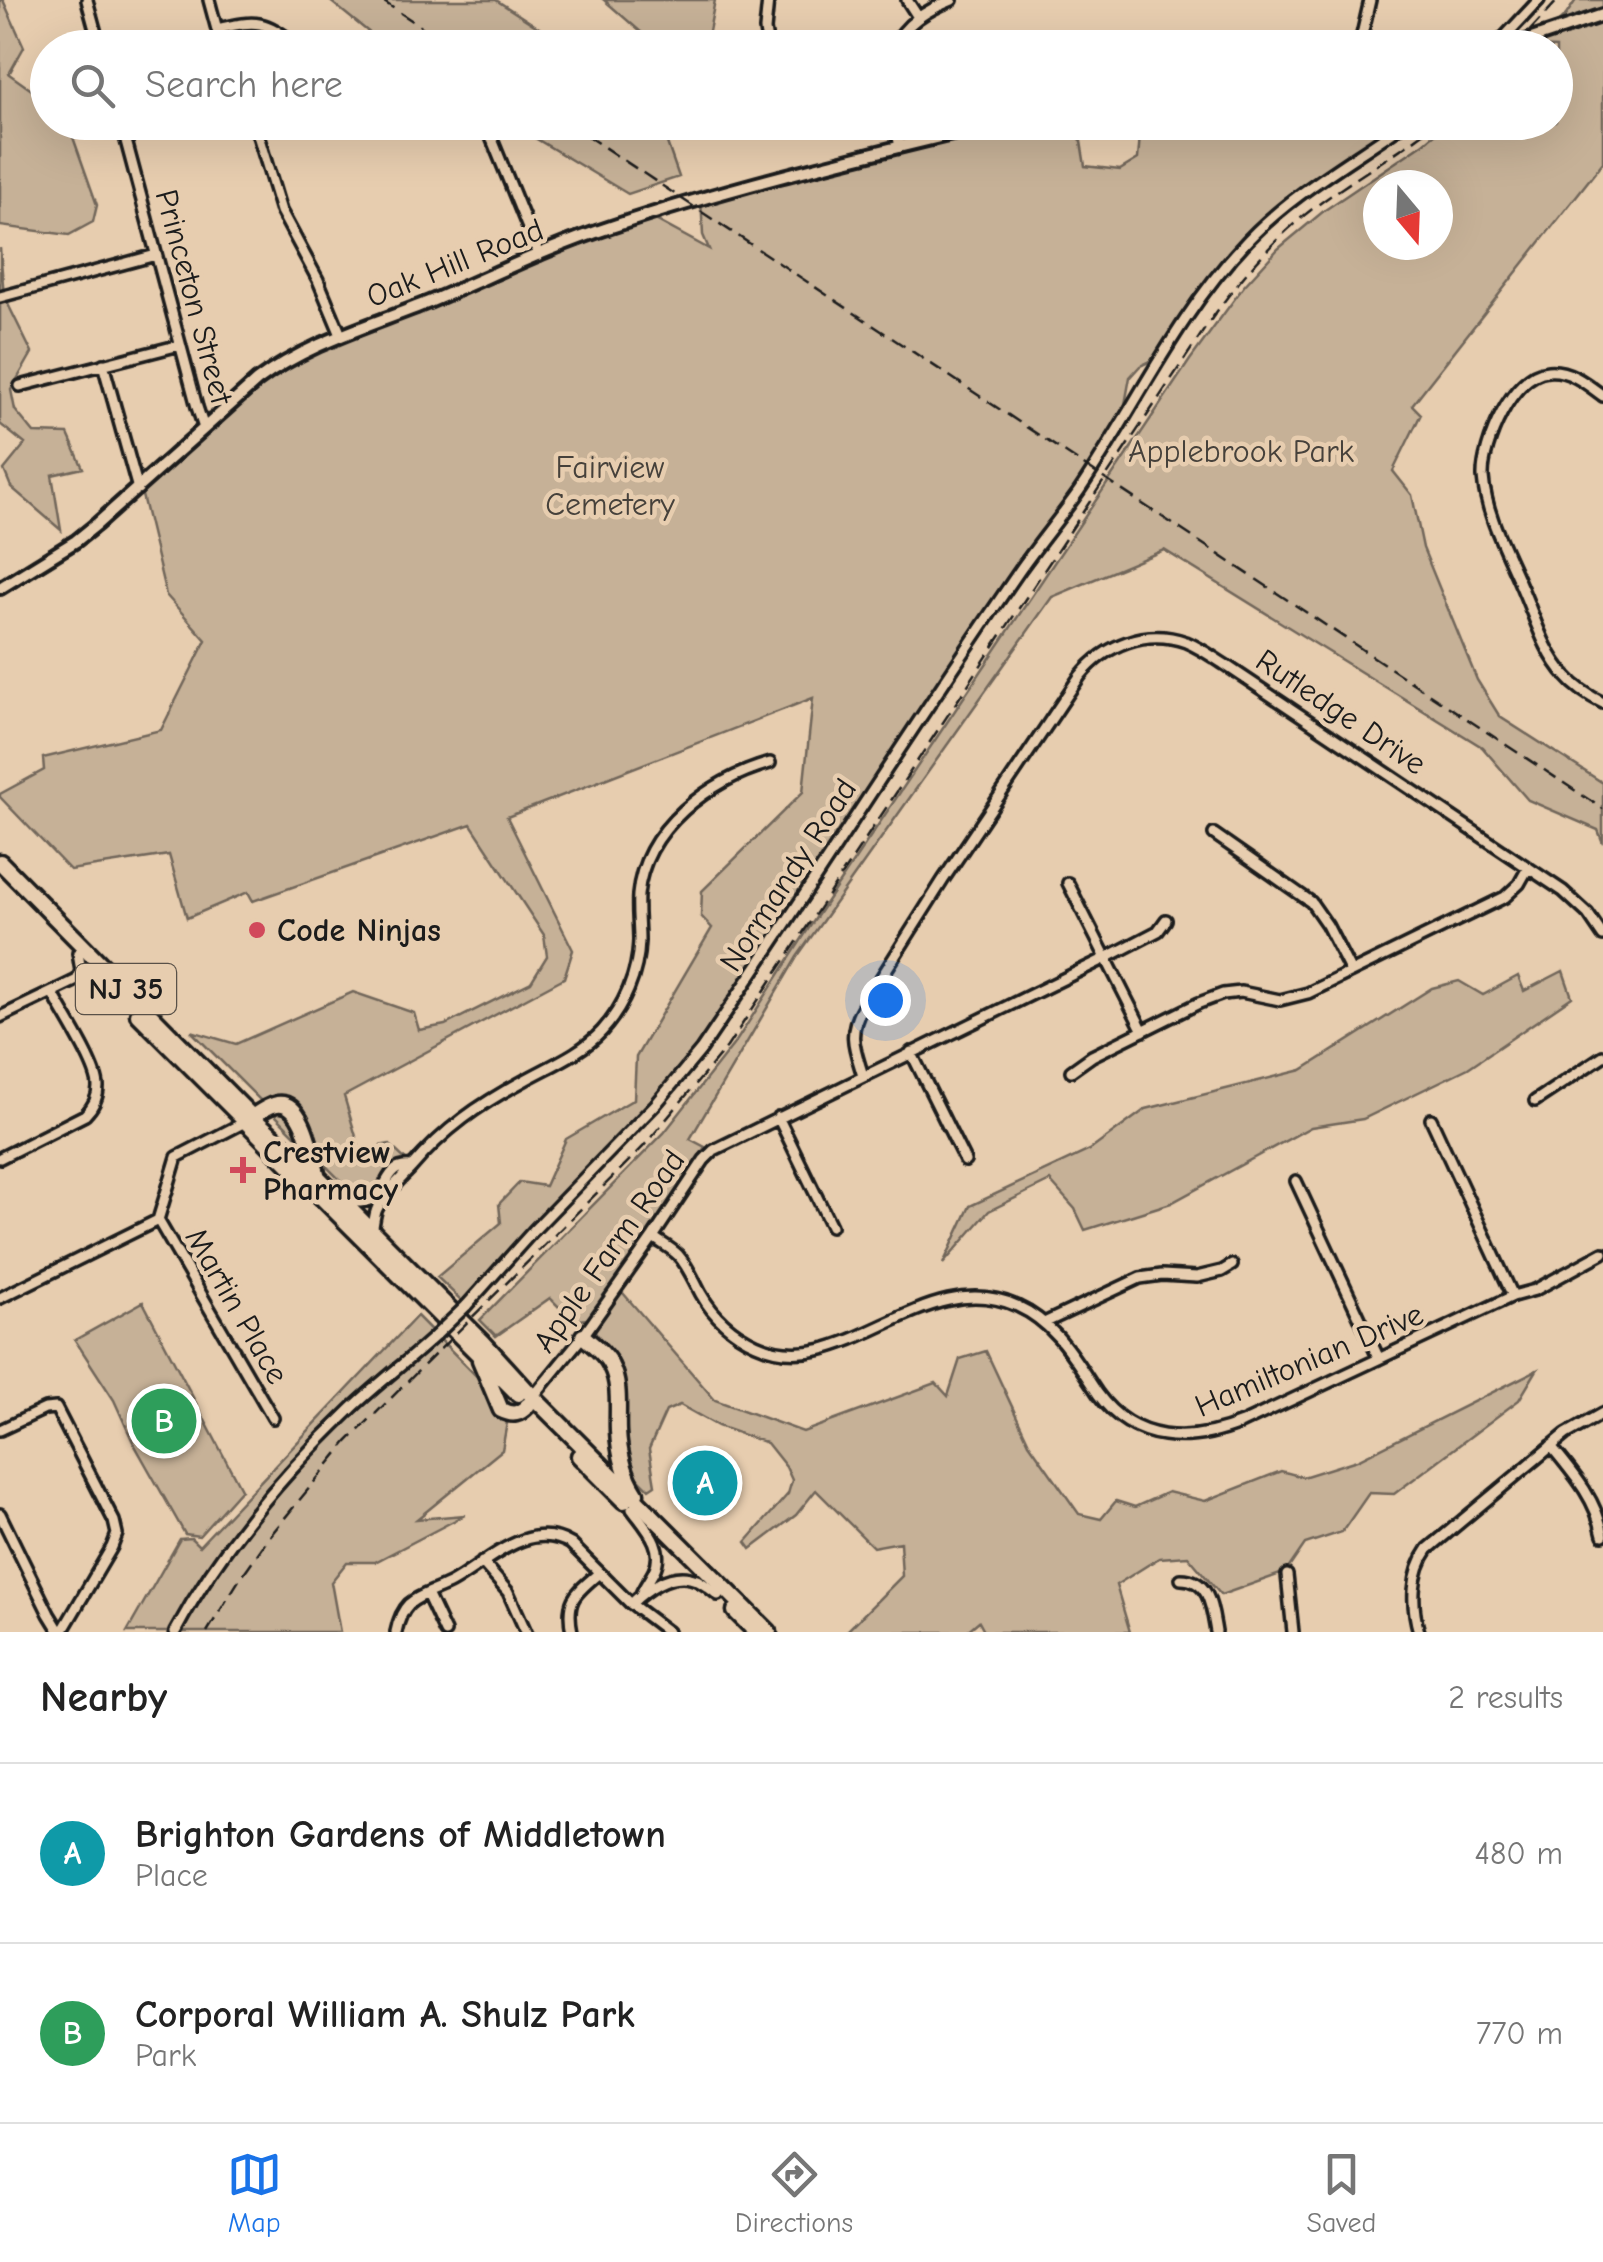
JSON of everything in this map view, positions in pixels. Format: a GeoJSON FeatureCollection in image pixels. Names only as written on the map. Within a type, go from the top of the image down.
{"type":"FeatureCollection","features":[{"type":"Feature","properties":{"kind":"highway","name":"NJ 35"},"geometry":{"type":"LineString","coordinates":[[0,862],[472,1347],[770,1632]]}},
{"type":"Feature","properties":{"kind":"highway","name":"NJ 35"},"geometry":{"type":"LineString","coordinates":[[0,875],[248,1119],[342,1201],[482,1342],[632,1509],[756,1632]]}},
{"type":"Feature","properties":{"kind":"highway"},"geometry":{"type":"LineString","coordinates":[[248,1119],[279,1104],[297,1112],[318,1178]]}},
{"type":"Feature","properties":{"kind":"highway"},"geometry":{"type":"LineString","coordinates":[[584,1336],[614,1371],[623,1465],[650,1514]]}},
{"type":"Feature","properties":{"kind":"highway"},"geometry":{"type":"LineString","coordinates":[[472,1347],[502,1410],[518,1413],[531,1401]]}},
{"type":"Feature","properties":{"kind":"street"},"geometry":{"type":"LineString","coordinates":[[88,0],[96,30]]}},
{"type":"Feature","properties":{"kind":"street"},"geometry":{"type":"LineString","coordinates":[[209,0],[217,29],[252,22],[273,30]]}},
{"type":"Feature","properties":{"kind":"street"},"geometry":{"type":"LineString","coordinates":[[764,30],[768,0]]}},
{"type":"Feature","properties":{"kind":"street"},"geometry":{"type":"LineString","coordinates":[[907,0],[918,17]]}},
{"type":"Feature","properties":{"kind":"street"},"geometry":{"type":"LineString","coordinates":[[905,30],[918,17],[952,0]]}},
{"type":"Feature","properties":{"kind":"street"},"geometry":{"type":"LineString","coordinates":[[1363,30],[1370,0]]}},
{"type":"Feature","properties":{"kind":"street"},"geometry":{"type":"LineString","coordinates":[[1511,30],[1539,0]]}},
{"type":"Feature","properties":{"kind":"street"},"geometry":{"type":"LineString","coordinates":[[1558,30],[1603,15]]}},
{"type":"Feature","properties":{"kind":"street","name":"Princeton Street"},"geometry":{"type":"LineString","coordinates":[[125,140],[204,428]]}},
{"type":"Feature","properties":{"kind":"street"},"geometry":{"type":"LineString","coordinates":[[259,140],[280,211],[318,280],[341,335]]}},
{"type":"Feature","properties":{"kind":"street"},"geometry":{"type":"LineString","coordinates":[[491,140],[538,255]]}},
{"type":"Feature","properties":{"kind":"street"},"geometry":{"type":"LineString","coordinates":[[899,140],[900,147]]}},
{"type":"Feature","properties":{"kind":"street","name":"Oak Hill Road"},"geometry":{"type":"LineString","coordinates":[[0,588],[76,540],[274,369],[310,348],[608,228],[717,193],[928,140]]}},
{"type":"Feature","properties":{"kind":"street","name":"Normandy Road"},"geometry":{"type":"LineString","coordinates":[[175,1632],[225,1553],[301,1460],[353,1407],[466,1306],[656,1104],[701,1050],[1018,572],[1076,495],[1212,281],[1278,212],[1379,140]]}},
{"type":"Feature","properties":{"kind":"street"},"geometry":{"type":"LineString","coordinates":[[0,297],[156,255]]}},
{"type":"Feature","properties":{"kind":"street"},"geometry":{"type":"LineString","coordinates":[[20,386],[180,345]]}},
{"type":"Feature","properties":{"kind":"street"},"geometry":{"type":"LineString","coordinates":[[104,364],[138,489]]}},
{"type":"Feature","properties":{"kind":"street"},"geometry":{"type":"LineString","coordinates":[[1603,396],[1572,375],[1551,370],[1539,373],[1520,388],[1500,417],[1487,444],[1483,473],[1490,512],[1550,653],[1572,682],[1603,703]]}},
{"type":"Feature","properties":{"kind":"street","name":"Rutledge Drive"},"geometry":{"type":"LineString","coordinates":[[863,1076],[852,1036],[862,1008],[1080,676],[1100,656],[1128,641],[1146,637],[1173,639],[1207,653],[1528,868]]}},
{"type":"Feature","properties":{"kind":"street"},"geometry":{"type":"LineString","coordinates":[[372,1232],[377,1209],[431,1144],[466,1115],[584,1046],[601,1032],[627,994],[634,973],[639,943],[638,892],[660,836],[707,793],[748,769],[770,762]]}},
{"type":"Feature","properties":{"kind":"street"},"geometry":{"type":"LineString","coordinates":[[1214,834],[1311,902],[1328,925],[1351,972]]}},
{"type":"Feature","properties":{"kind":"street"},"geometry":{"type":"LineString","coordinates":[[1071,1071],[1092,1056],[1223,994],[1241,992],[1288,999],[1308,993],[1505,897],[1528,868],[1578,903],[1603,936]]}},
{"type":"Feature","properties":{"kind":"street"},"geometry":{"type":"LineString","coordinates":[[1068,883],[1143,1031]]}},
{"type":"Feature","properties":{"kind":"street","name":"Apple Farm Road"},"geometry":{"type":"LineString","coordinates":[[531,1401],[584,1336],[708,1154],[1106,958],[1158,931],[1166,920]]}},
{"type":"Feature","properties":{"kind":"street"},"geometry":{"type":"LineString","coordinates":[[77,980],[81,971],[78,953]]}},
{"type":"Feature","properties":{"kind":"street"},"geometry":{"type":"LineString","coordinates":[[0,1018],[77,980],[108,984]]}},
{"type":"Feature","properties":{"kind":"street"},"geometry":{"type":"LineString","coordinates":[[0,1158],[84,1115],[97,1097],[93,1068],[52,992]]}},
{"type":"Feature","properties":{"kind":"street"},"geometry":{"type":"LineString","coordinates":[[911,1052],[965,1161]]}},
{"type":"Feature","properties":{"kind":"street"},"geometry":{"type":"LineString","coordinates":[[1534,1100],[1603,1056]]}},
{"type":"Feature","properties":{"kind":"street"},"geometry":{"type":"LineString","coordinates":[[778,1117],[831,1226]]}},
{"type":"Feature","properties":{"kind":"street"},"geometry":{"type":"LineString","coordinates":[[0,1298],[158,1220],[178,1156],[248,1119]]}},
{"type":"Feature","properties":{"kind":"street"},"geometry":{"type":"LineString","coordinates":[[1432,1119],[1513,1296]]}},
{"type":"Feature","properties":{"kind":"street"},"geometry":{"type":"LineString","coordinates":[[342,1201],[369,1200],[379,1194],[394,1171],[412,1166]]}},
{"type":"Feature","properties":{"kind":"street"},"geometry":{"type":"LineString","coordinates":[[1296,1180],[1379,1359]]}},
{"type":"Feature","properties":{"kind":"street","name":"Martin Place"},"geometry":{"type":"LineString","coordinates":[[158,1220],[273,1418]]}},
{"type":"Feature","properties":{"kind":"street","name":"Hamiltonian Drive"},"geometry":{"type":"LineString","coordinates":[[653,1238],[680,1258],[708,1306],[734,1333],[771,1350],[798,1352],[830,1347],[923,1307],[964,1297],[1011,1304],[1044,1323],[1062,1339],[1112,1410],[1140,1427],[1174,1438],[1226,1430],[1513,1296],[1535,1290],[1603,1253]]}},
{"type":"Feature","properties":{"kind":"street"},"geometry":{"type":"LineString","coordinates":[[1044,1323],[1140,1278],[1197,1277],[1232,1265]]}},
{"type":"Feature","properties":{"kind":"street"},"geometry":{"type":"LineString","coordinates":[[0,1430],[45,1409],[56,1408],[114,1521],[117,1534],[112,1547],[61,1632],[48,1614],[0,1514]]}},
{"type":"Feature","properties":{"kind":"street"},"geometry":{"type":"LineString","coordinates":[[1419,1632],[1415,1578],[1428,1550],[1552,1446],[1603,1413]]}},
{"type":"Feature","properties":{"kind":"street"},"geometry":{"type":"LineString","coordinates":[[1552,1446],[1586,1490],[1603,1535]]}},
{"type":"Feature","properties":{"kind":"street"},"geometry":{"type":"LineString","coordinates":[[632,1509],[652,1537],[658,1554],[656,1568],[642,1594]]}},
{"type":"Feature","properties":{"kind":"street"},"geometry":{"type":"LineString","coordinates":[[396,1632],[406,1608],[418,1598],[453,1582],[511,1545],[546,1536],[571,1544],[632,1604],[668,1632]]}},
{"type":"Feature","properties":{"kind":"street"},"geometry":{"type":"LineString","coordinates":[[482,1562],[508,1592],[526,1632]]}},
{"type":"Feature","properties":{"kind":"street"},"geometry":{"type":"LineString","coordinates":[[572,1632],[572,1601],[599,1573]]}},
{"type":"Feature","properties":{"kind":"street"},"geometry":{"type":"LineString","coordinates":[[1286,1575],[1292,1632]]}},
{"type":"Feature","properties":{"kind":"street"},"geometry":{"type":"LineString","coordinates":[[632,1604],[661,1583],[681,1577],[697,1580],[718,1595]]}},
{"type":"Feature","properties":{"kind":"street"},"geometry":{"type":"LineString","coordinates":[[1181,1579],[1192,1579],[1202,1586],[1211,1604],[1216,1632]]}},
{"type":"Feature","properties":{"kind":"street"},"geometry":{"type":"LineString","coordinates":[[427,1594],[445,1632]]}},
{"type":"Feature","properties":{"kind":"green space"},"geometry":{"type":"Polygon","coordinates":[[[3,0],[24,47],[9,74],[30,89],[30,140],[74,140],[97,205],[93,222],[69,235],[0,226],[3,0]]]}},
{"type":"Feature","properties":{"kind":"green space"},"geometry":{"type":"Polygon","coordinates":[[[329,0],[496,0],[542,30],[366,30],[329,0]]]}},
{"type":"Feature","properties":{"kind":"green space"},"geometry":{"type":"Polygon","coordinates":[[[604,0],[715,0],[709,30],[638,30],[604,0]]]}},
{"type":"Feature","properties":{"kind":"green space","name":"Applebrook Park"},"geometry":{"type":"Polygon","coordinates":[[[1576,0],[1603,0],[1603,162],[1412,405],[1421,414],[1393,471],[1412,495],[1423,548],[1477,680],[1500,717],[1603,783],[1603,843],[1598,830],[1528,800],[1482,747],[1164,550],[1052,597],[797,957],[690,1139],[705,1147],[617,1286],[715,1400],[803,1432],[936,1383],[948,1396],[960,1359],[986,1351],[1029,1443],[1079,1514],[1101,1519],[1116,1501],[1135,1507],[1168,1492],[1205,1501],[1281,1471],[1303,1477],[1357,1460],[1537,1370],[1519,1400],[1394,1494],[1369,1493],[1342,1532],[1305,1544],[1286,1572],[1221,1595],[1188,1556],[1159,1558],[1116,1585],[1130,1632],[985,1632],[979,1621],[966,1632],[846,1632],[902,1576],[900,1542],[873,1547],[816,1490],[796,1515],[751,1549],[746,1542],[788,1494],[792,1480],[767,1443],[718,1426],[680,1405],[666,1411],[649,1449],[655,1485],[649,1489],[630,1470],[610,1352],[586,1319],[573,1321],[550,1298],[496,1336],[480,1320],[664,1133],[737,1040],[1190,360],[1244,286],[1278,249],[1363,184],[1363,260],[1453,260],[1453,170],[1384,170],[1428,140],[1573,140],[1573,30],[1550,30],[1576,0]]]}},
{"type":"Feature","properties":{"kind":"green space"},"geometry":{"type":"Polygon","coordinates":[[[538,140],[666,140],[679,177],[628,194],[538,140]]]}},
{"type":"Feature","properties":{"kind":"green space","name":"Fairview Cemetery"},"geometry":{"type":"Polygon","coordinates":[[[940,140],[1081,140],[1085,166],[1120,170],[1138,159],[1140,140],[1375,140],[1260,224],[1155,359],[1140,366],[1130,377],[1124,410],[1104,446],[1004,588],[694,1053],[464,1303],[437,1277],[501,1223],[499,1204],[520,1182],[545,1186],[566,1139],[634,1099],[636,1057],[712,928],[701,916],[702,891],[803,792],[813,698],[507,817],[573,950],[564,978],[344,1096],[360,1150],[389,1144],[411,1165],[383,1194],[360,1200],[191,1031],[236,1044],[353,992],[414,1013],[419,1030],[445,1025],[531,982],[547,956],[544,935],[471,824],[253,901],[248,892],[187,918],[169,855],[70,870],[0,794],[44,770],[43,758],[161,730],[206,640],[166,595],[140,487],[271,370],[648,216],[709,249],[703,235],[701,198],[940,140]]]}},
{"type":"Feature","properties":{"kind":"green space"},"geometry":{"type":"Polygon","coordinates":[[[0,248],[4,296],[32,353],[11,390],[15,410],[34,433],[68,434],[83,468],[52,475],[61,530],[11,487],[4,470],[25,444],[0,424],[0,248]]]}},
{"type":"Feature","properties":{"kind":"green space"},"geometry":{"type":"Polygon","coordinates":[[[1563,971],[1572,997],[1468,1068],[1363,1119],[1311,1127],[1171,1203],[1085,1230],[1075,1209],[1050,1181],[989,1211],[943,1264],[970,1206],[1090,1150],[1146,1109],[1302,1070],[1432,988],[1459,981],[1483,995],[1518,976],[1524,991],[1563,971]]]}},
{"type":"Feature","properties":{"kind":"green space"},"geometry":{"type":"Polygon","coordinates":[[[143,1302],[241,1489],[199,1536],[185,1534],[114,1400],[75,1340],[143,1302]]]}},
{"type":"Feature","properties":{"kind":"green space"},"geometry":{"type":"Polygon","coordinates":[[[417,1316],[505,1405],[508,1417],[502,1450],[417,1519],[465,1515],[375,1562],[347,1562],[331,1582],[340,1632],[127,1632],[180,1539],[191,1538],[199,1546],[417,1316]]]}},
{"type":"Feature","properties":{"kind":"railway"},"geometry":{"type":"LineString","coordinates":[[381,0],[426,30]]}},
{"type":"Feature","properties":{"kind":"railway"},"geometry":{"type":"LineString","coordinates":[[1530,30],[1558,0]]}},
{"type":"Feature","properties":{"kind":"railway"},"geometry":{"type":"LineString","coordinates":[[593,140],[1603,809]]}},
{"type":"Feature","properties":{"kind":"railway"},"geometry":{"type":"LineString","coordinates":[[207,1632],[270,1536],[347,1442],[643,1147],[727,1047],[1208,324],[1243,278],[1311,210],[1414,140]]}},
{"type":"Feature","properties":{"kind":"place","name":"Code Ninjas"},"geometry":{"type":"Point","coordinates":[257,930]}},
{"type":"Feature","properties":{"kind":"place","name":"Crestview Pharmacy"},"geometry":{"type":"Point","coordinates":[243,1170]}},
{"type":"Feature","properties":{"kind":"place","name":"Corporal William A. Shulz Park"},"geometry":{"type":"Point","coordinates":[164,1421]}},
{"type":"Feature","properties":{"kind":"place","name":"Brighton Gardens of Middletown"},"geometry":{"type":"Point","coordinates":[705,1483]}}]}
